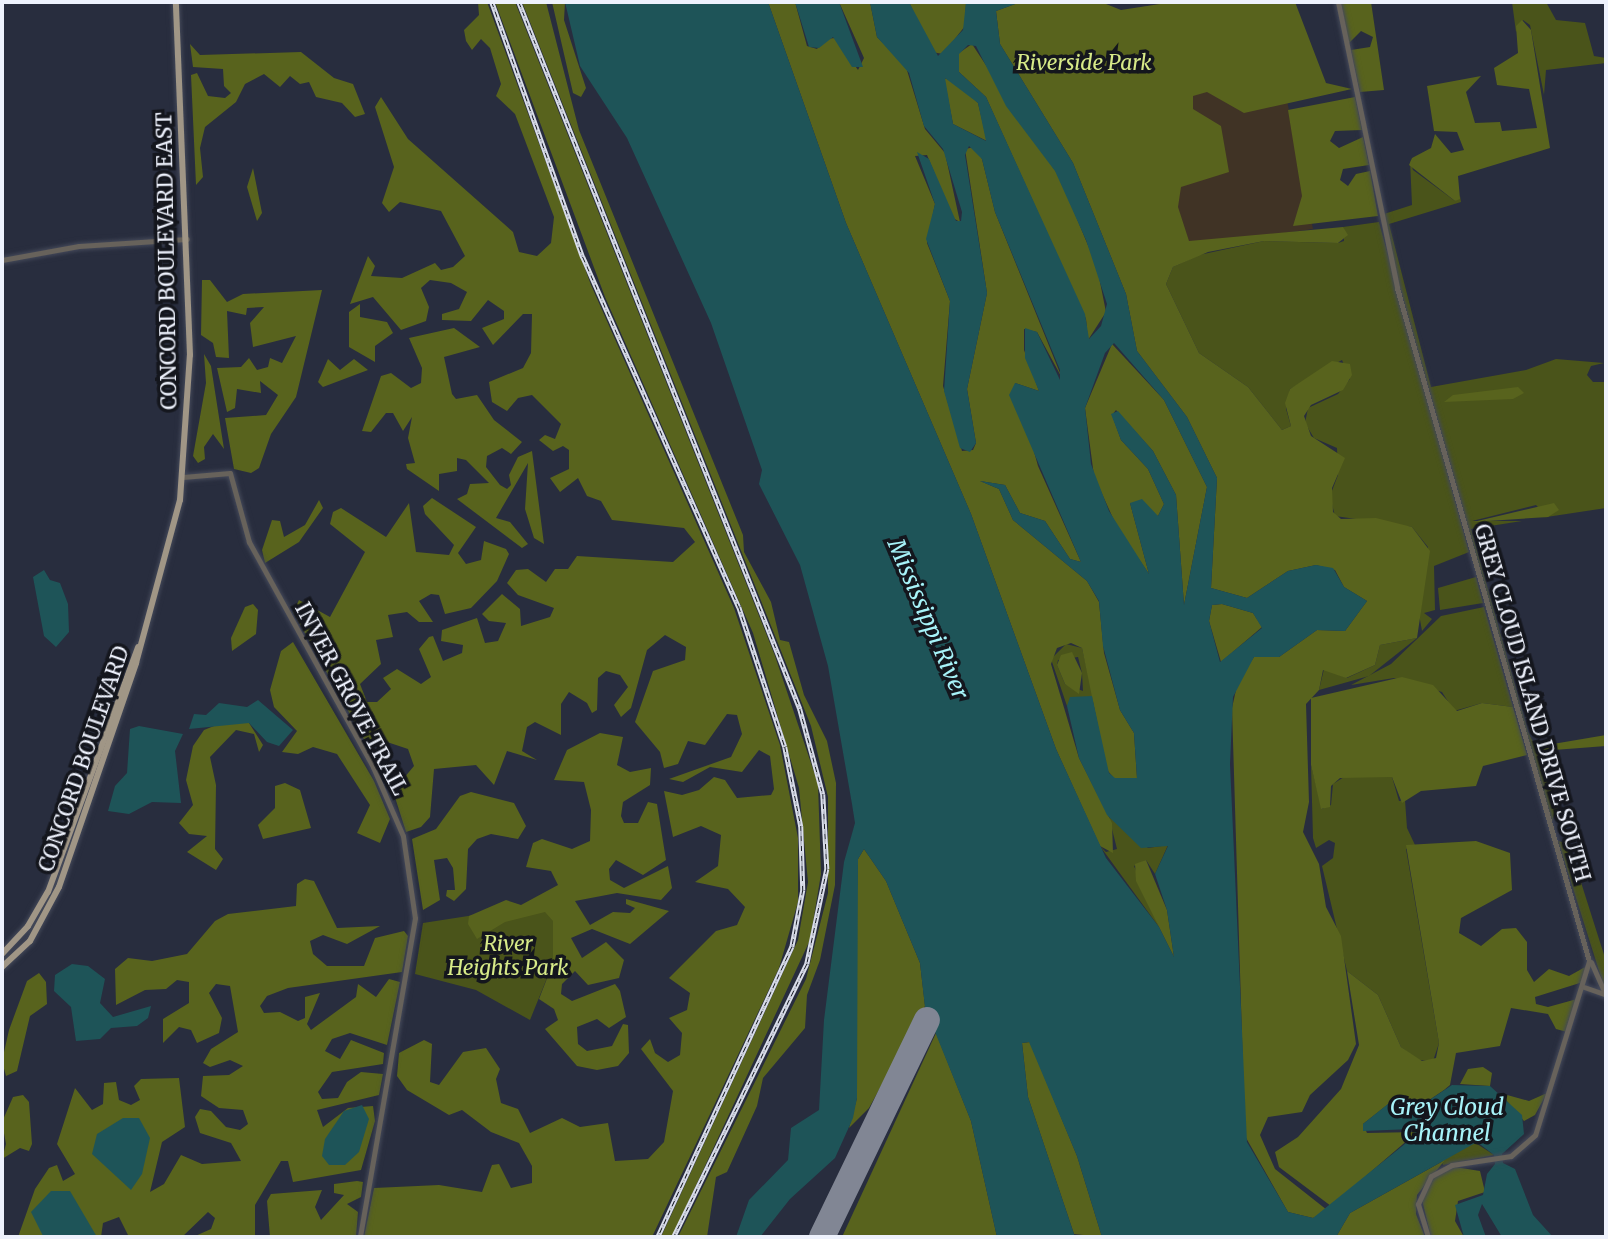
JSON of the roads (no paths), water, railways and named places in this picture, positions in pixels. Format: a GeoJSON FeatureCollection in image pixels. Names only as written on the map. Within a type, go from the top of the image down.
{"type":"FeatureCollection","features":[{"type":"Feature","properties":{"kind":"main road","name":"CONCORD BOULEVARD EAST"},"geometry":{"type":"LineString","coordinates":[[142,639],[183,477],[190,378],[187,239],[176,2]]}},
{"type":"Feature","properties":{"kind":"main road","name":"CONCORD BOULEVARD"},"geometry":{"type":"LineString","coordinates":[[2,954],[28,926],[48,892],[142,639]]}},
{"type":"Feature","properties":{"kind":"main road","name":"CONCORD BOULEVARD"},"geometry":{"type":"LineString","coordinates":[[2,967],[30,941],[51,906],[142,639]]}},
{"type":"Feature","properties":{"kind":"street","name":"GREY CLOUD ISLAND DRIVE SOUTH"},"geometry":{"type":"LineString","coordinates":[[1338,2],[1402,305],[1585,939],[1589,966],[1536,1133],[1521,1150],[1502,1158],[1449,1165],[1427,1180],[1418,1208],[1428,1237]]}},
{"type":"Feature","properties":{"kind":"street"},"geometry":{"type":"LineString","coordinates":[[2,260],[79,246],[187,239]]}},
{"type":"Feature","properties":{"kind":"street","name":"INVER GROVE TRAIL"},"geometry":{"type":"LineString","coordinates":[[183,477],[230,473],[249,542],[373,767],[391,804],[408,866],[415,918],[360,1237]]}},
{"type":"Feature","properties":{"kind":"street"},"geometry":{"type":"LineString","coordinates":[[1585,939],[1606,996]]}},
{"type":"Feature","properties":{"kind":"street"},"geometry":{"type":"LineString","coordinates":[[1584,986],[1606,996]]}},
{"type":"Feature","properties":{"kind":"water"},"geometry":{"type":"Polygon","coordinates":[[[565,2],[768,2],[846,223],[971,514],[1056,749],[1106,858],[1159,927],[1174,957],[1167,910],[1155,874],[1168,846],[1141,848],[1107,815],[1079,758],[1067,706],[1070,697],[1092,696],[1109,773],[1115,778],[1137,778],[1134,733],[1120,710],[1103,646],[1099,601],[1087,581],[1013,520],[999,489],[980,481],[1005,485],[1020,513],[1045,521],[1070,559],[1081,562],[1009,395],[1015,383],[1039,391],[1025,358],[1025,328],[1037,332],[1060,380],[1060,370],[995,212],[982,159],[969,146],[965,155],[987,293],[967,389],[976,443],[970,452],[960,448],[944,391],[950,301],[926,239],[935,204],[917,152],[929,159],[956,221],[961,221],[962,212],[943,149],[924,126],[909,73],[877,37],[870,2],[909,2],[938,56],[963,30],[966,2],[1021,2],[996,11],[1000,44],[1073,163],[1126,294],[1137,351],[1187,417],[1217,478],[1211,588],[1247,598],[1288,571],[1316,565],[1333,568],[1344,587],[1367,601],[1345,631],[1317,630],[1279,657],[1254,657],[1233,697],[1230,764],[1247,1142],[1288,1212],[1313,1218],[1416,1135],[1412,1129],[1363,1131],[1363,1124],[1388,1104],[1401,1100],[1397,1115],[1404,1117],[1452,1085],[1490,1086],[1522,1115],[1524,1134],[1502,1154],[1503,1163],[1515,1169],[1533,1215],[1553,1237],[1502,1237],[1482,1204],[1478,1215],[1486,1237],[1464,1237],[1455,1205],[1483,1195],[1487,1174],[1495,1164],[1494,1155],[1477,1142],[1350,1213],[1336,1237],[1102,1237],[1077,1156],[1029,1042],[1022,1043],[1028,1097],[1075,1237],[997,1237],[971,1121],[925,1007],[920,963],[886,881],[864,849],[858,859],[857,1098],[853,1118],[835,1158],[790,1199],[760,1237],[736,1237],[749,1200],[788,1160],[791,1128],[819,1110],[824,1020],[844,862],[855,823],[828,666],[800,565],[759,484],[762,470],[711,323],[627,138],[580,66],[565,2]],[[968,45],[959,54],[959,72],[986,97],[1085,314],[1089,339],[1101,326],[1107,304],[1086,240],[1055,171],[1006,106],[976,46],[968,45]],[[945,78],[953,124],[986,141],[978,103],[945,78]],[[1114,343],[1105,353],[1085,408],[1091,464],[1109,511],[1149,574],[1130,503],[1142,499],[1158,516],[1164,504],[1148,469],[1121,440],[1111,414],[1118,411],[1153,451],[1176,495],[1184,605],[1207,487],[1164,400],[1114,343]],[[1222,604],[1212,605],[1209,621],[1220,662],[1262,628],[1253,613],[1222,604]]]}},
{"type":"Feature","properties":{"kind":"water"},"geometry":{"type":"Polygon","coordinates":[[[795,2],[839,2],[863,67],[852,67],[833,37],[819,48],[809,47],[795,2]]]}},
{"type":"Feature","properties":{"kind":"water"},"geometry":{"type":"Polygon","coordinates":[[[44,570],[50,580],[60,583],[68,604],[69,632],[56,647],[44,636],[33,577],[44,570]]]}},
{"type":"Feature","properties":{"kind":"water"},"geometry":{"type":"Polygon","coordinates":[[[258,700],[293,730],[279,746],[267,742],[249,723],[189,729],[194,714],[206,715],[219,703],[247,707],[258,700]]]}},
{"type":"Feature","properties":{"kind":"water"},"geometry":{"type":"Polygon","coordinates":[[[139,726],[183,734],[175,751],[181,803],[152,802],[129,814],[108,811],[115,786],[127,773],[130,729],[139,726]]]}},
{"type":"Feature","properties":{"kind":"water"},"geometry":{"type":"Polygon","coordinates":[[[72,964],[88,966],[105,979],[100,1003],[113,1017],[151,1006],[148,1018],[137,1026],[111,1028],[100,1039],[76,1041],[71,1007],[54,991],[55,975],[72,964]]]}},
{"type":"Feature","properties":{"kind":"water"},"geometry":{"type":"Polygon","coordinates":[[[362,1105],[369,1119],[359,1152],[345,1165],[329,1165],[322,1156],[325,1139],[344,1111],[362,1105]]]}},
{"type":"Feature","properties":{"kind":"water"},"geometry":{"type":"Polygon","coordinates":[[[123,1118],[139,1118],[150,1138],[142,1174],[131,1190],[92,1154],[97,1134],[123,1118]]]}},
{"type":"Feature","properties":{"kind":"water"},"geometry":{"type":"Polygon","coordinates":[[[51,1191],[70,1191],[97,1237],[43,1236],[31,1212],[51,1191]]]}},
{"type":"Feature","properties":{"kind":"railway"},"geometry":{"type":"LineString","coordinates":[[492,2],[583,257],[739,607],[785,747],[801,826],[803,890],[792,947],[658,1237]]}},
{"type":"Feature","properties":{"kind":"railway"},"geometry":{"type":"LineString","coordinates":[[519,2],[800,709],[823,794],[827,869],[807,964],[674,1237]]}},
{"type":"Feature","properties":{"kind":"park label","name":"Riverside Park"},"geometry":{"type":"Point","coordinates":[1084,63]}},
{"type":"Feature","properties":{"kind":"park label","name":"River Heights Park"},"geometry":{"type":"Point","coordinates":[508,956]}},
{"type":"Feature","properties":{"kind":"water label","name":"Mississippi River"},"geometry":{"type":"Point","coordinates":[928,619]}},
{"type":"Feature","properties":{"kind":"water label","name":"Grey Cloud Channel"},"geometry":{"type":"Point","coordinates":[1447,1120]}}]}
